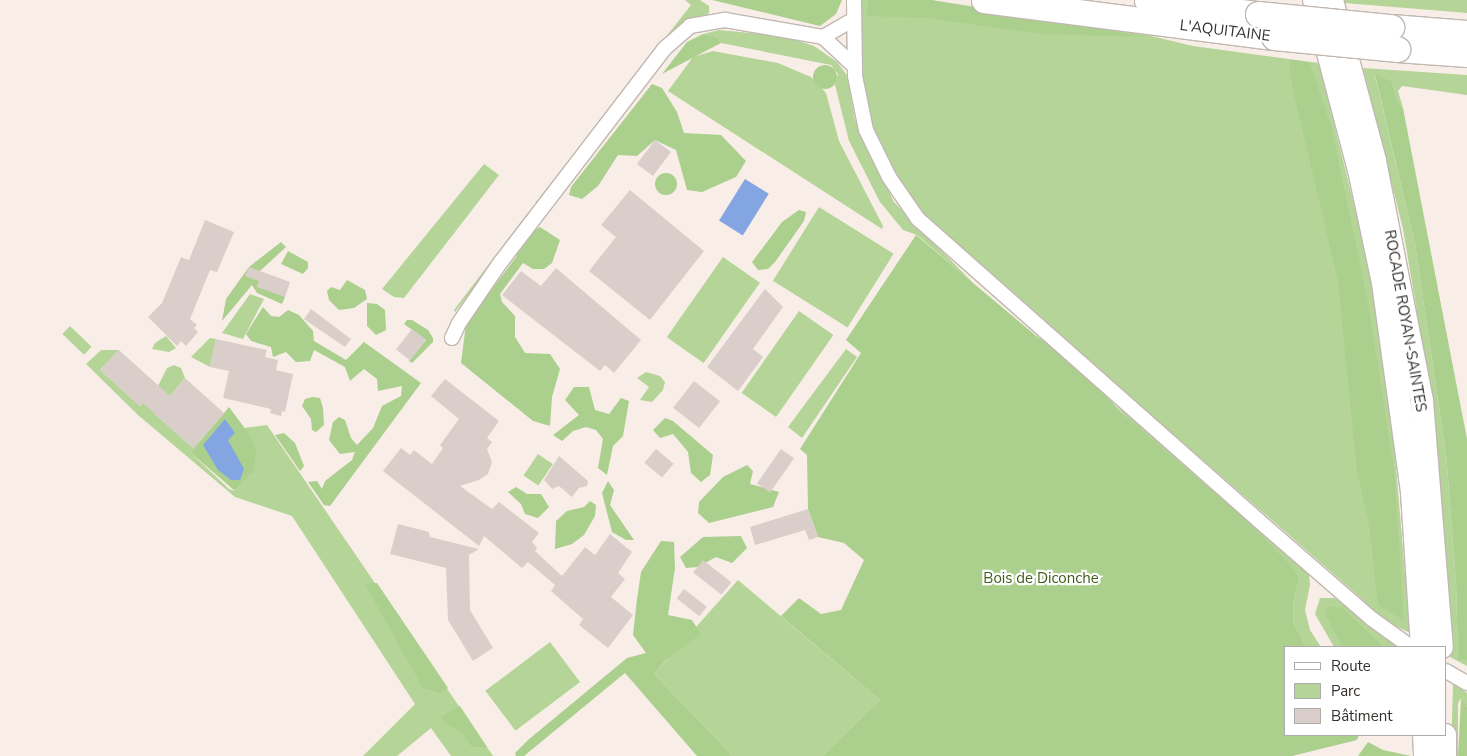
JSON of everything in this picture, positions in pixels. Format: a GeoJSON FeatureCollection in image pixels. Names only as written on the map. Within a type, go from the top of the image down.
{"type":"FeatureCollection","features":[{"type":"Feature","properties":{"kind":"highway","name":"L'AQUITAINE"},"geometry":{"type":"LineString","coordinates":[[984,0],[1274,36],[1394,38],[1467,33]]}},
{"type":"Feature","properties":{"kind":"highway","name":"L'AQUITAINE"},"geometry":{"type":"LineString","coordinates":[[1147,0],[1258,14],[1394,38],[1467,54]]}},
{"type":"Feature","properties":{"kind":"highway","name":"ROCADE ROYAN-SAINTES"},"geometry":{"type":"LineString","coordinates":[[1314,0],[1359,170],[1383,283],[1412,493],[1422,646]]}},
{"type":"Feature","properties":{"kind":"highway","name":"ROCADE ROYAN-SAINTES"},"geometry":{"type":"LineString","coordinates":[[1332,0],[1375,161],[1422,401],[1442,646]]}},
{"type":"Feature","properties":{"kind":"highway"},"geometry":{"type":"LineString","coordinates":[[1424,736],[1424,756]]}},
{"type":"Feature","properties":{"kind":"highway"},"geometry":{"type":"LineString","coordinates":[[1444,756],[1445,736]]}},
{"type":"Feature","properties":{"kind":"street"},"geometry":{"type":"LineString","coordinates":[[854,0],[854,66],[866,130],[888,177],[918,219],[1372,619],[1410,646]]}},
{"type":"Feature","properties":{"kind":"street"},"geometry":{"type":"LineString","coordinates":[[452,338],[458,323],[500,263],[664,49],[690,26],[724,20],[823,37],[854,66]]}},
{"type":"Feature","properties":{"kind":"street"},"geometry":{"type":"LineString","coordinates":[[823,37],[854,20]]}},
{"type":"Feature","properties":{"kind":"street"},"geometry":{"type":"LineString","coordinates":[[1447,672],[1467,683]]}},
{"type":"Feature","properties":{"kind":"green space"},"geometry":{"type":"Polygon","coordinates":[[[685,0],[700,0],[709,6],[709,13],[680,31],[541,205],[536,202],[691,5],[685,0]]]}},
{"type":"Feature","properties":{"kind":"green space"},"geometry":{"type":"Polygon","coordinates":[[[712,0],[842,0],[836,14],[820,26],[712,0]]]}},
{"type":"Feature","properties":{"kind":"green space"},"geometry":{"type":"Polygon","coordinates":[[[859,0],[931,0],[1122,29],[1193,46],[1319,63],[1370,269],[1393,431],[1410,633],[1381,619],[1361,598],[914,208],[872,134],[859,80],[859,0]]]}},
{"type":"Feature","properties":{"kind":"green space"},"geometry":{"type":"Polygon","coordinates":[[[868,0],[931,0],[1146,37],[1042,34],[927,18],[867,16],[868,0]]]}},
{"type":"Feature","properties":{"kind":"green space"},"geometry":{"type":"Polygon","coordinates":[[[1344,0],[1467,0],[1467,13],[1345,3],[1344,0]]]}},
{"type":"Feature","properties":{"kind":"green space"},"geometry":{"type":"Polygon","coordinates":[[[719,30],[784,36],[814,46],[837,62],[847,75],[855,120],[894,202],[974,284],[917,235],[903,230],[880,202],[849,141],[835,85],[838,74],[831,65],[721,43],[717,37],[703,34],[719,30]]]}},
{"type":"Feature","properties":{"kind":"green space"},"geometry":{"type":"Polygon","coordinates":[[[703,34],[717,37],[721,43],[662,74],[687,42],[703,34]]]}},
{"type":"Feature","properties":{"kind":"green space"},"geometry":{"type":"Polygon","coordinates":[[[713,51],[778,63],[811,77],[826,93],[839,141],[883,226],[882,229],[668,91],[693,57],[713,51]]]}},
{"type":"Feature","properties":{"kind":"green space"},"geometry":{"type":"Polygon","coordinates":[[[1291,60],[1310,63],[1331,126],[1368,303],[1394,469],[1404,620],[1378,605],[1369,524],[1357,472],[1338,281],[1289,72],[1291,60]]]}},
{"type":"Feature","properties":{"kind":"green space"},"geometry":{"type":"Polygon","coordinates":[[[825,65],[830,66],[836,72],[836,82],[830,88],[825,89],[820,88],[814,82],[813,77],[814,72],[820,66],[825,65]]]}},
{"type":"Feature","properties":{"kind":"green space"},"geometry":{"type":"Polygon","coordinates":[[[1363,68],[1467,75],[1467,95],[1402,86],[1398,91],[1403,108],[1398,103],[1392,81],[1375,76],[1415,244],[1446,454],[1456,581],[1458,661],[1467,660],[1467,666],[1450,657],[1438,461],[1427,371],[1403,229],[1363,68]]]}},
{"type":"Feature","properties":{"kind":"green space"},"geometry":{"type":"Polygon","coordinates":[[[1375,75],[1392,81],[1398,103],[1403,108],[1467,439],[1467,660],[1458,661],[1456,581],[1446,454],[1415,244],[1375,75]]]}},
{"type":"Feature","properties":{"kind":"green space"},"geometry":{"type":"Polygon","coordinates":[[[652,84],[662,88],[677,112],[684,133],[721,135],[746,161],[736,177],[702,192],[687,190],[676,150],[655,140],[637,156],[618,155],[598,186],[582,199],[569,195],[571,187],[652,84]]]}},
{"type":"Feature","properties":{"kind":"green space"},"geometry":{"type":"Polygon","coordinates":[[[484,164],[499,175],[404,298],[394,297],[382,289],[484,164]]]}},
{"type":"Feature","properties":{"kind":"green space"},"geometry":{"type":"Polygon","coordinates":[[[666,173],[674,176],[677,184],[674,192],[666,195],[658,192],[655,184],[658,176],[666,173]]]}},
{"type":"Feature","properties":{"kind":"green space"},"geometry":{"type":"Polygon","coordinates":[[[819,207],[894,254],[848,327],[773,281],[819,207]]]}},
{"type":"Feature","properties":{"kind":"green space"},"geometry":{"type":"Polygon","coordinates":[[[799,210],[806,212],[804,221],[775,262],[768,269],[758,270],[752,262],[782,222],[799,210]]]}},
{"type":"Feature","properties":{"kind":"green space"},"geometry":{"type":"Polygon","coordinates":[[[527,214],[529,218],[455,312],[454,310],[527,214]]]}},
{"type":"Feature","properties":{"kind":"green space"},"geometry":{"type":"Polygon","coordinates":[[[540,227],[560,240],[552,263],[544,269],[533,269],[523,263],[500,294],[502,302],[515,316],[515,337],[525,353],[550,354],[560,369],[552,397],[550,426],[533,421],[461,363],[466,324],[516,257],[523,237],[540,227]]]}},
{"type":"Feature","properties":{"kind":"green space","name":"Bois de Diconche"},"geometry":{"type":"Polygon","coordinates":[[[916,235],[1035,335],[1078,365],[1123,414],[1247,521],[1291,566],[1299,579],[1294,598],[1293,621],[1306,646],[1284,646],[1284,736],[1359,736],[1357,740],[1292,756],[822,756],[880,700],[781,616],[799,598],[821,614],[841,610],[864,560],[844,543],[818,537],[808,509],[807,455],[800,449],[861,353],[846,340],[916,235]]]}},
{"type":"Feature","properties":{"kind":"green space"},"geometry":{"type":"Polygon","coordinates":[[[281,242],[286,247],[260,271],[259,281],[285,297],[282,304],[257,293],[252,285],[222,321],[226,299],[249,267],[281,242]]]}},
{"type":"Feature","properties":{"kind":"green space"},"geometry":{"type":"Polygon","coordinates":[[[288,251],[308,262],[308,268],[303,274],[281,264],[288,251]]]}},
{"type":"Feature","properties":{"kind":"green space"},"geometry":{"type":"Polygon","coordinates":[[[723,257],[760,283],[704,363],[667,337],[723,257]]]}},
{"type":"Feature","properties":{"kind":"green space"},"geometry":{"type":"Polygon","coordinates":[[[347,280],[365,290],[367,299],[354,308],[339,310],[329,300],[327,291],[331,287],[340,290],[347,280]]]}},
{"type":"Feature","properties":{"kind":"green space"},"geometry":{"type":"Polygon","coordinates":[[[250,294],[264,299],[243,339],[222,333],[250,294]]]}},
{"type":"Feature","properties":{"kind":"green space"},"geometry":{"type":"Polygon","coordinates":[[[367,303],[377,304],[385,310],[386,330],[376,335],[367,326],[367,303]]]}},
{"type":"Feature","properties":{"kind":"green space"},"geometry":{"type":"Polygon","coordinates":[[[263,307],[271,316],[279,317],[288,310],[299,315],[313,331],[314,341],[346,360],[364,342],[421,383],[330,506],[324,505],[308,482],[317,481],[322,489],[325,481],[352,460],[355,452],[340,454],[329,440],[333,422],[339,417],[345,420],[351,438],[357,445],[373,428],[382,406],[401,396],[402,386],[378,391],[377,379],[364,369],[350,381],[345,367],[314,350],[310,361],[296,362],[286,352],[273,357],[271,347],[251,341],[246,334],[263,307]]]}},
{"type":"Feature","properties":{"kind":"green space"},"geometry":{"type":"Polygon","coordinates":[[[799,311],[833,335],[776,417],[742,393],[799,311]]]}},
{"type":"Feature","properties":{"kind":"green space"},"geometry":{"type":"Polygon","coordinates":[[[407,320],[412,320],[428,330],[433,338],[433,342],[412,363],[409,361],[426,340],[404,324],[407,320]]]}},
{"type":"Feature","properties":{"kind":"green space"},"geometry":{"type":"Polygon","coordinates":[[[70,326],[92,347],[84,355],[62,334],[70,326]]]}},
{"type":"Feature","properties":{"kind":"green space"},"geometry":{"type":"Polygon","coordinates":[[[166,336],[176,348],[169,352],[152,349],[155,343],[166,336]]]}},
{"type":"Feature","properties":{"kind":"green space"},"geometry":{"type":"Polygon","coordinates":[[[210,338],[216,339],[210,367],[191,357],[210,338]]]}},
{"type":"Feature","properties":{"kind":"green space"},"geometry":{"type":"Polygon","coordinates":[[[846,349],[857,357],[802,438],[788,427],[846,349]]]}},
{"type":"Feature","properties":{"kind":"green space"},"geometry":{"type":"Polygon","coordinates":[[[101,350],[119,350],[100,370],[140,406],[158,386],[167,368],[174,365],[181,368],[185,378],[155,414],[193,448],[224,413],[191,453],[229,489],[235,491],[253,473],[249,434],[244,428],[267,425],[493,756],[451,756],[431,728],[397,756],[363,756],[415,704],[292,516],[235,497],[138,415],[86,364],[101,350]]]}},
{"type":"Feature","properties":{"kind":"green space"},"geometry":{"type":"Polygon","coordinates":[[[646,372],[660,376],[665,382],[663,390],[652,402],[640,400],[649,387],[637,378],[646,372]]]}},
{"type":"Feature","properties":{"kind":"green space"},"geometry":{"type":"Polygon","coordinates":[[[574,387],[589,387],[595,410],[609,414],[621,398],[629,401],[623,436],[613,446],[607,475],[598,468],[603,439],[596,430],[586,427],[573,431],[562,441],[553,435],[579,415],[565,400],[574,387]]]}},
{"type":"Feature","properties":{"kind":"green space"},"geometry":{"type":"Polygon","coordinates":[[[312,397],[320,398],[323,408],[324,425],[316,432],[312,430],[311,419],[302,406],[305,399],[312,397]]]}},
{"type":"Feature","properties":{"kind":"green space"},"geometry":{"type":"Polygon","coordinates":[[[1112,399],[1309,573],[1310,585],[1305,610],[1310,630],[1320,646],[1306,646],[1293,621],[1294,598],[1299,579],[1123,414],[1112,399]]]}},
{"type":"Feature","properties":{"kind":"green space"},"geometry":{"type":"Polygon","coordinates":[[[229,407],[249,434],[256,451],[253,473],[235,491],[191,453],[229,407]]]}},
{"type":"Feature","properties":{"kind":"green space"},"geometry":{"type":"Polygon","coordinates":[[[665,418],[673,421],[713,455],[710,475],[701,482],[691,473],[688,452],[673,434],[660,438],[653,430],[665,418]]]}},
{"type":"Feature","properties":{"kind":"green space"},"geometry":{"type":"Polygon","coordinates":[[[284,433],[295,443],[304,466],[300,471],[275,435],[284,433]]]}},
{"type":"Feature","properties":{"kind":"green space"},"geometry":{"type":"Polygon","coordinates":[[[538,454],[553,464],[538,486],[523,476],[538,454]]]}},
{"type":"Feature","properties":{"kind":"green space"},"geometry":{"type":"Polygon","coordinates":[[[747,465],[753,471],[750,484],[779,492],[773,507],[709,523],[698,513],[699,502],[723,477],[747,465]]]}},
{"type":"Feature","properties":{"kind":"green space"},"geometry":{"type":"Polygon","coordinates":[[[608,481],[614,490],[610,505],[634,540],[626,540],[612,532],[602,493],[608,481]]]}},
{"type":"Feature","properties":{"kind":"green space"},"geometry":{"type":"Polygon","coordinates":[[[516,487],[527,494],[541,494],[549,507],[538,518],[525,514],[521,504],[508,492],[516,487]]]}},
{"type":"Feature","properties":{"kind":"green space"},"geometry":{"type":"Polygon","coordinates":[[[590,501],[596,505],[595,516],[584,535],[572,544],[555,549],[556,521],[567,511],[584,507],[590,501]]]}},
{"type":"Feature","properties":{"kind":"green space"},"geometry":{"type":"Polygon","coordinates":[[[741,536],[747,548],[732,563],[716,557],[698,567],[686,568],[680,557],[703,537],[741,536]]]}},
{"type":"Feature","properties":{"kind":"green space"},"geometry":{"type":"Polygon","coordinates":[[[661,541],[674,542],[675,568],[668,615],[692,620],[701,634],[667,659],[654,674],[733,756],[697,756],[625,673],[524,756],[516,756],[515,753],[528,740],[627,658],[646,653],[633,635],[637,599],[641,572],[661,541]]]}},
{"type":"Feature","properties":{"kind":"green space"},"geometry":{"type":"Polygon","coordinates":[[[738,580],[880,700],[822,756],[733,756],[654,674],[738,580]]]}},
{"type":"Feature","properties":{"kind":"green space"},"geometry":{"type":"Polygon","coordinates":[[[377,583],[448,688],[441,693],[423,688],[365,584],[377,583]]]}},
{"type":"Feature","properties":{"kind":"green space"},"geometry":{"type":"Polygon","coordinates":[[[1320,598],[1334,598],[1343,603],[1395,646],[1333,646],[1315,614],[1320,598]]]}},
{"type":"Feature","properties":{"kind":"green space"},"geometry":{"type":"Polygon","coordinates":[[[1327,606],[1342,608],[1383,646],[1342,646],[1325,614],[1327,606]]]}},
{"type":"Feature","properties":{"kind":"green space"},"geometry":{"type":"Polygon","coordinates":[[[550,642],[580,682],[515,731],[485,691],[550,642]]]}},
{"type":"Feature","properties":{"kind":"green space"},"geometry":{"type":"Polygon","coordinates":[[[1453,684],[1467,693],[1467,707],[1460,699],[1458,704],[1458,756],[1451,756],[1453,684]]]}},
{"type":"Feature","properties":{"kind":"green space"},"geometry":{"type":"Polygon","coordinates":[[[1461,699],[1467,707],[1467,756],[1458,756],[1461,699]]]}},
{"type":"Feature","properties":{"kind":"green space"},"geometry":{"type":"Polygon","coordinates":[[[460,706],[487,747],[472,747],[461,731],[446,724],[441,717],[460,706]]]}},
{"type":"Feature","properties":{"kind":"green space"},"geometry":{"type":"Polygon","coordinates":[[[1368,742],[1383,750],[1411,756],[1358,756],[1368,742]]]}},
{"type":"Feature","properties":{"kind":"water"},"geometry":{"type":"Polygon","coordinates":[[[745,179],[769,194],[743,235],[719,221],[745,179]]]}},
{"type":"Feature","properties":{"kind":"water"},"geometry":{"type":"Polygon","coordinates":[[[225,419],[235,433],[228,440],[244,469],[240,480],[231,480],[218,470],[203,445],[225,419]]]}},
{"type":"Feature","properties":{"kind":"building"},"geometry":{"type":"Polygon","coordinates":[[[655,140],[671,152],[653,176],[637,164],[655,140]]]}},
{"type":"Feature","properties":{"kind":"building"},"geometry":{"type":"Polygon","coordinates":[[[630,190],[704,251],[650,320],[589,271],[616,237],[601,225],[630,190]]]}},
{"type":"Feature","properties":{"kind":"building"},"geometry":{"type":"Polygon","coordinates":[[[205,220],[234,232],[217,272],[210,270],[190,319],[197,325],[194,328],[198,332],[186,346],[181,341],[177,346],[148,317],[162,303],[181,257],[189,260],[205,220]]]}},
{"type":"Feature","properties":{"kind":"building"},"geometry":{"type":"Polygon","coordinates":[[[249,267],[290,282],[285,297],[257,287],[259,281],[245,276],[249,267]]]}},
{"type":"Feature","properties":{"kind":"building"},"geometry":{"type":"Polygon","coordinates":[[[556,268],[641,340],[614,373],[605,365],[600,371],[502,295],[521,271],[541,286],[556,268]]]}},
{"type":"Feature","properties":{"kind":"building"},"geometry":{"type":"Polygon","coordinates":[[[765,289],[783,307],[753,349],[763,357],[738,391],[707,367],[765,289]]]}},
{"type":"Feature","properties":{"kind":"building"},"geometry":{"type":"Polygon","coordinates":[[[311,309],[351,339],[345,347],[304,319],[311,309]]]}},
{"type":"Feature","properties":{"kind":"building"},"geometry":{"type":"Polygon","coordinates":[[[412,329],[426,340],[410,361],[396,349],[412,329]]]}},
{"type":"Feature","properties":{"kind":"building"},"geometry":{"type":"Polygon","coordinates":[[[216,339],[267,350],[265,357],[278,360],[276,370],[293,374],[285,412],[282,411],[281,416],[270,413],[271,409],[223,398],[229,371],[210,367],[216,339]]]}},
{"type":"Feature","properties":{"kind":"building"},"geometry":{"type":"Polygon","coordinates":[[[119,350],[170,396],[185,378],[224,413],[193,448],[143,403],[140,406],[100,370],[119,350]]]}},
{"type":"Feature","properties":{"kind":"building"},"geometry":{"type":"Polygon","coordinates":[[[445,379],[499,421],[487,438],[492,442],[487,449],[492,462],[488,474],[479,480],[460,486],[492,509],[499,502],[539,533],[532,542],[537,548],[535,551],[562,576],[585,547],[595,555],[610,534],[632,552],[618,573],[625,579],[611,597],[633,615],[608,648],[579,625],[583,619],[551,591],[555,585],[528,562],[522,568],[484,536],[479,546],[383,471],[401,448],[410,455],[414,450],[432,464],[443,448],[440,445],[459,419],[431,396],[445,379]]]}},
{"type":"Feature","properties":{"kind":"building"},"geometry":{"type":"Polygon","coordinates":[[[694,381],[720,401],[699,428],[673,408],[694,381]]]}},
{"type":"Feature","properties":{"kind":"building"},"geometry":{"type":"Polygon","coordinates":[[[656,449],[674,464],[662,478],[644,463],[656,449]]]}},
{"type":"Feature","properties":{"kind":"building"},"geometry":{"type":"Polygon","coordinates":[[[781,449],[794,458],[770,493],[757,483],[781,449]]]}},
{"type":"Feature","properties":{"kind":"building"},"geometry":{"type":"Polygon","coordinates":[[[559,456],[588,481],[587,486],[579,488],[572,497],[559,486],[552,489],[544,480],[559,456]]]}},
{"type":"Feature","properties":{"kind":"building"},"geometry":{"type":"Polygon","coordinates":[[[808,509],[818,537],[809,540],[805,530],[755,545],[750,527],[808,509]]]}},
{"type":"Feature","properties":{"kind":"building"},"geometry":{"type":"Polygon","coordinates":[[[398,524],[429,532],[430,537],[479,549],[469,555],[470,610],[493,648],[473,661],[448,620],[446,568],[390,554],[398,524]]]}},
{"type":"Feature","properties":{"kind":"building"},"geometry":{"type":"Polygon","coordinates":[[[703,560],[731,582],[722,595],[693,573],[703,560]]]}},
{"type":"Feature","properties":{"kind":"building"},"geometry":{"type":"Polygon","coordinates":[[[684,589],[707,607],[699,616],[677,598],[684,589]]]}}]}
